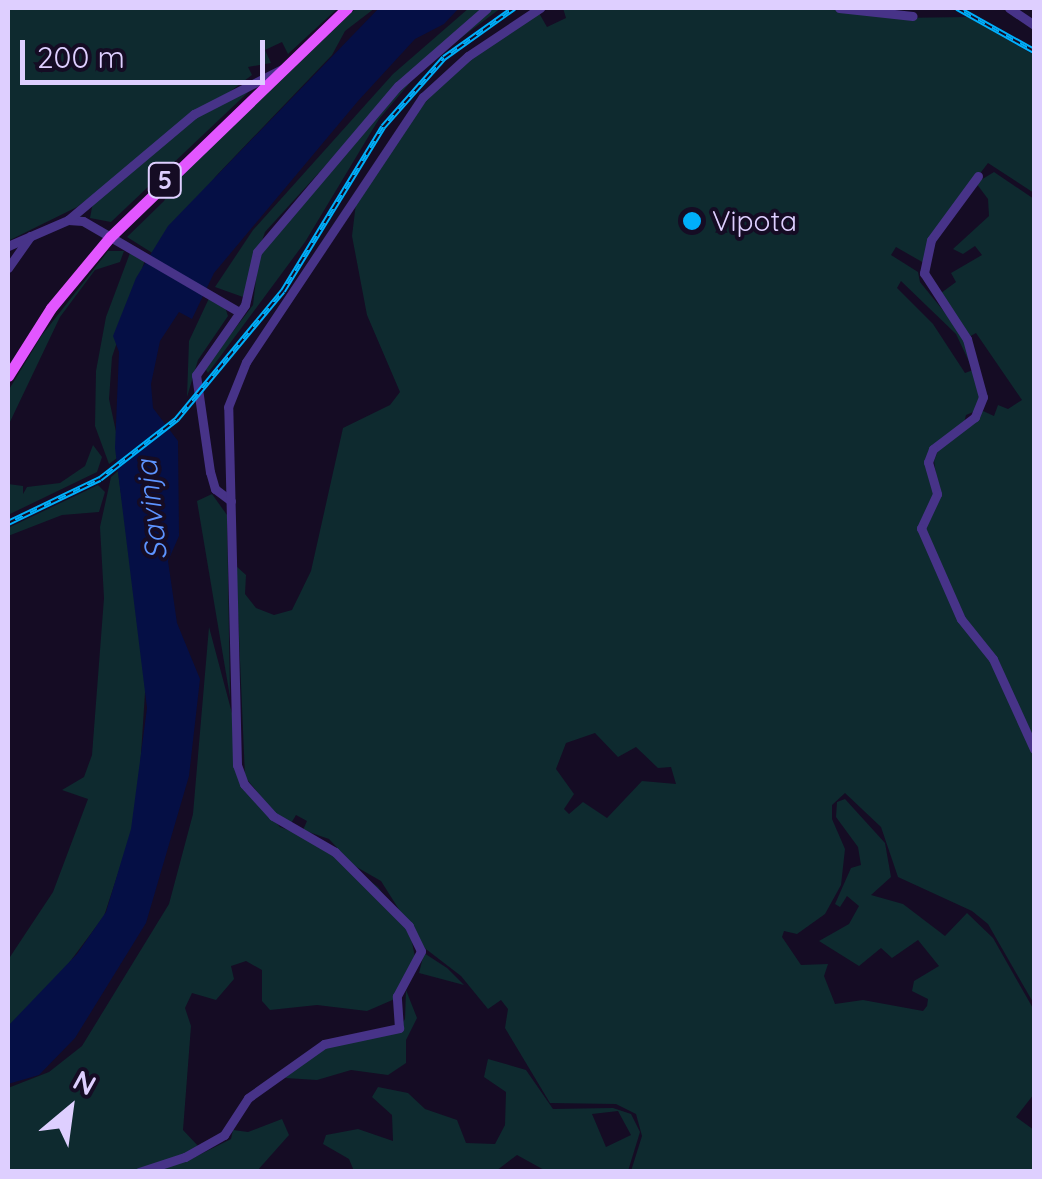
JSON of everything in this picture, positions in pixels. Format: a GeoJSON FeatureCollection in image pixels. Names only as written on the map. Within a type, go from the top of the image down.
{"type":"FeatureCollection","features":[{"type":"Feature","properties":{"kind":"main road","name":"5"},"geometry":{"type":"LineString","coordinates":[[8,376],[51,308],[110,237],[348,8]]}},
{"type":"Feature","properties":{"kind":"street"},"geometry":{"type":"LineString","coordinates":[[231,501],[216,489],[195,387],[205,356],[236,310],[247,301],[257,252],[278,222],[398,86],[487,8]]}},
{"type":"Feature","properties":{"kind":"street"},"geometry":{"type":"LineString","coordinates":[[139,1172],[185,1158],[224,1134],[248,1098],[324,1044],[400,1028],[397,996],[421,951],[409,926],[377,888],[336,852],[272,816],[244,784],[237,765],[228,407],[246,362],[423,97],[468,56],[540,8]]}},
{"type":"Feature","properties":{"kind":"street"},"geometry":{"type":"LineString","coordinates":[[838,8],[914,16]]}},
{"type":"Feature","properties":{"kind":"street"},"geometry":{"type":"LineString","coordinates":[[1009,8],[1034,25]]}},
{"type":"Feature","properties":{"kind":"street"},"geometry":{"type":"LineString","coordinates":[[8,246],[68,220],[194,114],[282,69]]}},
{"type":"Feature","properties":{"kind":"street"},"geometry":{"type":"LineString","coordinates":[[978,176],[930,240],[924,273],[967,338],[983,398],[975,416],[933,449],[928,462],[937,494],[921,528],[961,619],[992,658],[1034,748]]}},
{"type":"Feature","properties":{"kind":"street"},"geometry":{"type":"LineString","coordinates":[[68,220],[110,237],[216,294],[236,310]]}},
{"type":"Feature","properties":{"kind":"street"},"geometry":{"type":"LineString","coordinates":[[8,268],[32,234]]}},
{"type":"Feature","properties":{"kind":"green space"},"geometry":{"type":"Polygon","coordinates":[[[8,8],[338,8],[288,54],[282,42],[265,50],[271,63],[248,67],[252,75],[77,207],[8,241],[8,8]]]}},
{"type":"Feature","properties":{"kind":"green space"},"geometry":{"type":"Polygon","coordinates":[[[356,8],[375,8],[345,31],[332,55],[217,175],[154,254],[127,237],[164,201],[176,179],[356,8]]]}},
{"type":"Feature","properties":{"kind":"green space"},"geometry":{"type":"Polygon","coordinates":[[[469,8],[483,8],[415,67],[265,232],[243,297],[215,287],[253,230],[393,74],[469,8]]]}},
{"type":"Feature","properties":{"kind":"green space"},"geometry":{"type":"Polygon","coordinates":[[[491,8],[501,8],[433,58],[491,8]]]}},
{"type":"Feature","properties":{"kind":"green space"},"geometry":{"type":"Polygon","coordinates":[[[563,8],[820,8],[896,18],[968,17],[1034,55],[1034,193],[988,163],[931,238],[924,263],[896,247],[891,255],[918,272],[920,282],[963,335],[983,397],[980,409],[966,415],[964,423],[940,440],[932,453],[936,494],[922,535],[939,495],[934,461],[941,443],[983,411],[994,416],[998,405],[1008,409],[1022,400],[976,333],[967,338],[937,296],[956,282],[951,273],[982,255],[975,246],[963,254],[953,249],[989,216],[988,199],[976,183],[994,172],[1034,199],[1034,1004],[988,924],[972,911],[898,877],[881,827],[845,793],[832,805],[832,819],[845,849],[841,885],[825,914],[797,934],[784,931],[782,937],[801,965],[828,964],[824,976],[835,1004],[863,1000],[923,1011],[927,1006],[928,999],[912,991],[914,981],[939,966],[918,940],[892,958],[881,948],[859,966],[819,941],[849,924],[859,906],[847,896],[840,907],[835,904],[851,868],[861,865],[858,847],[836,817],[837,802],[845,799],[885,843],[891,877],[871,895],[903,904],[945,936],[967,913],[993,938],[1034,1010],[1034,1094],[1016,1117],[1034,1130],[1034,1171],[631,1171],[642,1136],[636,1114],[616,1104],[550,1103],[505,1028],[508,1009],[501,1000],[488,1009],[461,976],[422,946],[381,881],[353,865],[329,839],[303,830],[307,821],[296,815],[290,825],[278,817],[245,777],[236,566],[246,575],[245,594],[256,608],[274,615],[292,610],[311,571],[343,428],[390,405],[400,392],[367,315],[352,236],[356,203],[409,120],[455,70],[539,13],[547,27],[566,18],[563,8]],[[901,281],[897,288],[933,324],[965,373],[973,370],[956,334],[901,281]],[[595,733],[566,743],[556,769],[574,794],[564,809],[569,814],[583,802],[607,818],[642,781],[676,784],[671,767],[658,768],[636,747],[618,757],[595,733]]]}},
{"type":"Feature","properties":{"kind":"green space"},"geometry":{"type":"Polygon","coordinates":[[[423,68],[379,119],[305,242],[208,373],[205,368],[253,305],[259,254],[394,93],[423,68]]]}},
{"type":"Feature","properties":{"kind":"green space"},"geometry":{"type":"Polygon","coordinates":[[[260,81],[111,222],[90,218],[93,202],[195,116],[260,81]]]}},
{"type":"Feature","properties":{"kind":"green space"},"geometry":{"type":"Polygon","coordinates":[[[108,251],[124,251],[120,262],[95,270],[60,317],[8,426],[8,391],[42,335],[108,251]]]}},
{"type":"Feature","properties":{"kind":"green space"},"geometry":{"type":"Polygon","coordinates":[[[130,253],[145,260],[112,357],[109,399],[121,455],[109,464],[95,426],[96,371],[106,317],[130,253]]]}},
{"type":"Feature","properties":{"kind":"green space"},"geometry":{"type":"Polygon","coordinates":[[[211,294],[223,301],[228,316],[198,360],[187,397],[189,341],[211,294]]]}},
{"type":"Feature","properties":{"kind":"green space"},"geometry":{"type":"Polygon","coordinates":[[[93,445],[102,457],[97,472],[8,515],[8,484],[23,486],[23,494],[27,487],[60,483],[85,466],[93,445]]]}},
{"type":"Feature","properties":{"kind":"green space"},"geometry":{"type":"Polygon","coordinates":[[[118,471],[146,677],[137,816],[104,916],[51,987],[8,1028],[8,960],[53,892],[88,799],[62,790],[84,777],[92,755],[104,598],[100,527],[111,477],[118,471]]]}},
{"type":"Feature","properties":{"kind":"green space"},"geometry":{"type":"Polygon","coordinates":[[[98,485],[105,492],[99,512],[62,515],[8,536],[8,528],[98,485]]]}},
{"type":"Feature","properties":{"kind":"green space"},"geometry":{"type":"Polygon","coordinates":[[[212,494],[227,515],[230,697],[197,501],[212,494]]]}},
{"type":"Feature","properties":{"kind":"green space"},"geometry":{"type":"Polygon","coordinates":[[[209,627],[233,717],[242,785],[280,827],[315,840],[378,887],[410,932],[416,962],[397,998],[367,1011],[317,1005],[270,1010],[262,1001],[262,970],[246,961],[231,966],[234,979],[216,1000],[192,993],[185,1008],[191,1026],[183,1130],[200,1148],[136,1171],[8,1172],[8,1088],[49,1072],[82,1046],[169,904],[193,814],[209,627]]]}},
{"type":"Feature","properties":{"kind":"green space"},"geometry":{"type":"Polygon","coordinates":[[[424,953],[447,968],[464,985],[419,973],[424,953]]]}},
{"type":"Feature","properties":{"kind":"green space"},"geometry":{"type":"Polygon","coordinates":[[[406,990],[417,1018],[406,1040],[406,1063],[388,1075],[351,1070],[317,1080],[285,1078],[318,1047],[396,1033],[405,1019],[406,990]]]}},
{"type":"Feature","properties":{"kind":"green space"},"geometry":{"type":"Polygon","coordinates":[[[488,1059],[526,1070],[553,1109],[613,1108],[631,1114],[640,1132],[628,1171],[546,1171],[517,1155],[496,1171],[354,1171],[349,1159],[323,1144],[326,1135],[358,1129],[393,1141],[392,1115],[372,1097],[378,1087],[408,1093],[425,1109],[457,1120],[466,1143],[495,1144],[505,1125],[506,1092],[484,1077],[488,1059]],[[618,1111],[592,1114],[606,1147],[631,1135],[618,1111]]]}},
{"type":"Feature","properties":{"kind":"green space"},"geometry":{"type":"Polygon","coordinates":[[[282,1119],[289,1135],[257,1171],[147,1172],[189,1160],[231,1139],[233,1130],[248,1132],[282,1119]]]}},
{"type":"Feature","properties":{"kind":"water","name":"Savinja"},"geometry":{"type":"Polygon","coordinates":[[[379,8],[459,8],[444,24],[415,39],[358,101],[214,273],[192,319],[179,312],[160,341],[151,384],[153,408],[178,441],[179,536],[168,561],[177,623],[200,679],[189,776],[146,923],[75,1038],[39,1075],[8,1084],[8,1026],[77,954],[106,912],[131,829],[147,708],[115,448],[119,352],[113,336],[136,278],[168,226],[379,8]]]}},
{"type":"Feature","properties":{"kind":"railway"},"geometry":{"type":"LineString","coordinates":[[8,523],[100,479],[177,419],[283,291],[383,127],[444,58],[514,8]]}},
{"type":"Feature","properties":{"kind":"railway"},"geometry":{"type":"LineString","coordinates":[[957,8],[1034,51]]}},
{"type":"Feature","properties":{"kind":"place","name":"Vipota"},"geometry":{"type":"Point","coordinates":[692,221]}}]}
